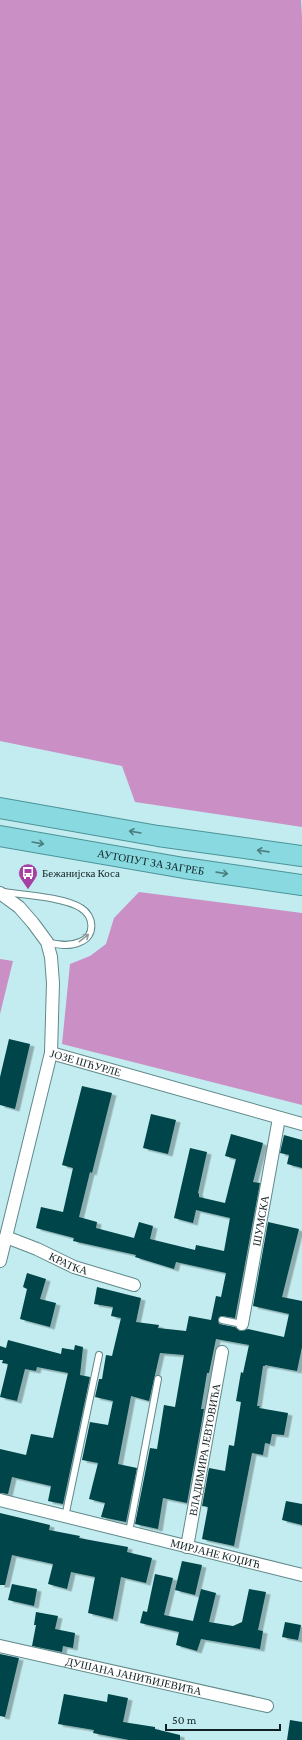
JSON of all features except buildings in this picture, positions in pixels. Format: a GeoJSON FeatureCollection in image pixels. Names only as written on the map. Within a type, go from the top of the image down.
{"type":"FeatureCollection","features":[{"type":"Feature","properties":{"kind":"highway"},"geometry":{"type":"LineString","coordinates":[[0,808],[158,836],[302,856]]}},
{"type":"Feature","properties":{"kind":"highway","name":"АУТОПУТ ЗА ЗАГРЕБ"},"geometry":{"type":"LineString","coordinates":[[0,836],[169,865],[302,885]]}},
{"type":"Feature","properties":{"kind":"street"},"geometry":{"type":"LineString","coordinates":[[0,892],[19,907],[47,942],[51,957],[53,983],[51,1053]]}},
{"type":"Feature","properties":{"kind":"street","name":"ЈОЗЕ ШЋУРЛЕ"},"geometry":{"type":"LineString","coordinates":[[0,1260],[51,1053],[302,1124]]}},
{"type":"Feature","properties":{"kind":"street","name":"ШУМСКА"},"geometry":{"type":"LineString","coordinates":[[242,1324],[280,1118]]}},
{"type":"Feature","properties":{"kind":"street","name":"КРАТКА"},"geometry":{"type":"LineString","coordinates":[[6,1237],[37,1249],[74,1267],[134,1285]]}},
{"type":"Feature","properties":{"kind":"street","name":"ВЛАДИМИРА ЈЕВТОВИЋА"},"geometry":{"type":"LineString","coordinates":[[187,1547],[222,1352]]}},
{"type":"Feature","properties":{"kind":"street","name":"МИРЈАНЕ КОЏИЋ"},"geometry":{"type":"LineString","coordinates":[[0,1500],[302,1575]]}},
{"type":"Feature","properties":{"kind":"street","name":"ДУШАНА ЈАНИЋИЈЕВИЋА"},"geometry":{"type":"LineString","coordinates":[[0,1646],[267,1706]]}},
{"type":"Feature","properties":{"kind":"lane"},"geometry":{"type":"LineString","coordinates":[[0,892],[68,902],[82,908],[90,917],[92,923],[89,934],[80,942],[61,945],[47,942]]}},
{"type":"Feature","properties":{"kind":"lane"},"geometry":{"type":"LineString","coordinates":[[222,1320],[242,1324]]}},
{"type":"Feature","properties":{"kind":"lane"},"geometry":{"type":"LineString","coordinates":[[65,1517],[99,1355]]}},
{"type":"Feature","properties":{"kind":"lane"},"geometry":{"type":"LineString","coordinates":[[129,1532],[158,1379]]}},
{"type":"Feature","properties":{"kind":"shaded area"},"geometry":{"type":"Polygon","coordinates":[[[0,0],[301,0],[302,827],[135,802],[122,766],[0,741],[0,0]]]}},
{"type":"Feature","properties":{"kind":"shaded area"},"geometry":{"type":"Polygon","coordinates":[[[139,892],[302,913],[302,1105],[62,1044],[70,964],[90,956],[106,944],[114,918],[139,892]]]}},
{"type":"Feature","properties":{"kind":"shaded area"},"geometry":{"type":"Polygon","coordinates":[[[0,959],[13,961],[0,1014],[0,959]]]}},
{"type":"Feature","properties":{"kind":"place","name":"Бежанијска Коса"},"geometry":{"type":"Point","coordinates":[28,890]}}]}
